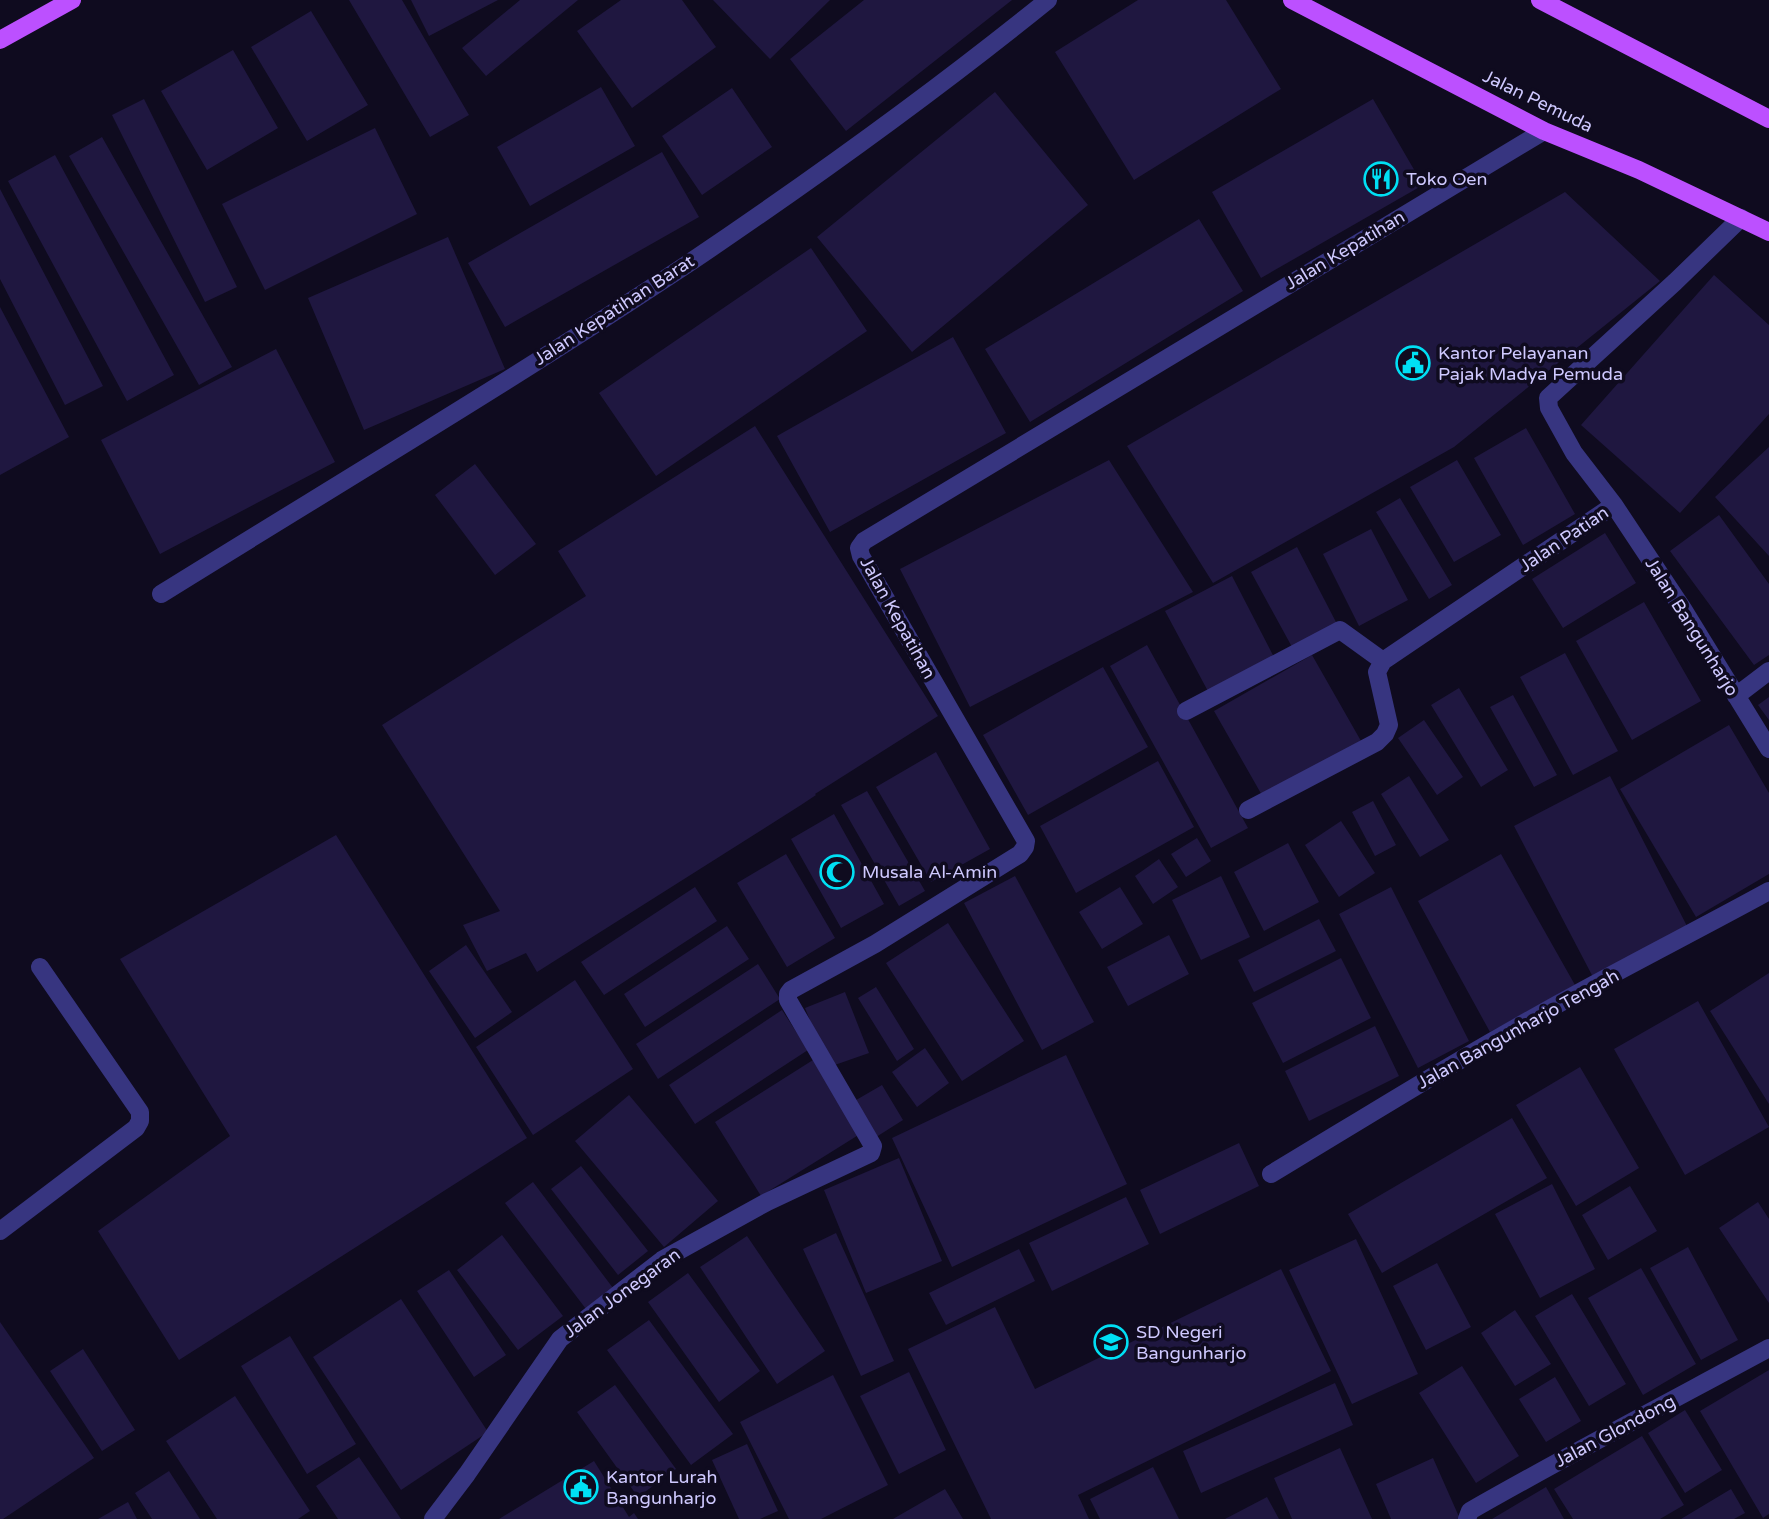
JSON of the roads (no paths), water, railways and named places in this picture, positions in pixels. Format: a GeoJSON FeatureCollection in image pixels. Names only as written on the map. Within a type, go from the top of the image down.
{"type":"FeatureCollection","features":[{"type":"Feature","properties":{"kind":"main road"},"geometry":{"type":"LineString","coordinates":[[0,40],[72,0]]}},
{"type":"Feature","properties":{"kind":"main road","name":"Jalan Pemuda"},"geometry":{"type":"LineString","coordinates":[[1292,0],[1544,131],[1639,170],[1769,232]]}},
{"type":"Feature","properties":{"kind":"main road"},"geometry":{"type":"LineString","coordinates":[[1540,0],[1769,119]]}},
{"type":"Feature","properties":{"kind":"street","name":"Jalan Kepatihan Barat"},"geometry":{"type":"LineString","coordinates":[[161,594],[530,365],[689,262],[883,127],[1048,0]]}},
{"type":"Feature","properties":{"kind":"street","name":"Jalan Kepatihan"},"geometry":{"type":"LineString","coordinates":[[768,1202],[865,1157],[873,1146],[788,1000],[790,990],[875,944],[1009,861],[1020,854],[1026,841],[861,556],[859,548],[864,541],[1544,131]]}},
{"type":"Feature","properties":{"kind":"street","name":"Jalan Patian"},"geometry":{"type":"LineString","coordinates":[[1383,661],[1614,505],[1574,453],[1549,408],[1548,398],[1741,218]]}},
{"type":"Feature","properties":{"kind":"street","name":"Jalan Bangunharjo"},"geometry":{"type":"LineString","coordinates":[[1614,505],[1683,609],[1769,749]]}},
{"type":"Feature","properties":{"kind":"street"},"geometry":{"type":"LineString","coordinates":[[1186,711],[1340,630],[1383,661],[1377,672],[1389,725],[1385,734],[1377,742],[1248,810]]}},
{"type":"Feature","properties":{"kind":"street"},"geometry":{"type":"LineString","coordinates":[[1736,696],[1769,671]]}},
{"type":"Feature","properties":{"kind":"street","name":"Jalan Bangunharjo Tengah"},"geometry":{"type":"LineString","coordinates":[[1271,1174],[1451,1065],[1582,990],[1769,891]]}},
{"type":"Feature","properties":{"kind":"street"},"geometry":{"type":"LineString","coordinates":[[0,1231],[136,1128],[140,1121],[140,1112],[40,967]]}},
{"type":"Feature","properties":{"kind":"street","name":"Jalan Jonegaran"},"geometry":{"type":"LineString","coordinates":[[433,1519],[559,1339],[662,1260],[768,1202]]}},
{"type":"Feature","properties":{"kind":"street","name":"Jalan Glondong"},"geometry":{"type":"LineString","coordinates":[[1467,1519],[1470,1511],[1514,1486],[1769,1348]]}},
{"type":"Feature","properties":{"kind":"place","name":"Toko Oen"},"geometry":{"type":"Point","coordinates":[1381,179]}},
{"type":"Feature","properties":{"kind":"place","name":"Kantor Pelayanan Pajak Madya Pemuda"},"geometry":{"type":"Point","coordinates":[1413,363]}},
{"type":"Feature","properties":{"kind":"place","name":"Musala Al-Amin"},"geometry":{"type":"Point","coordinates":[837,872]}},
{"type":"Feature","properties":{"kind":"place","name":"SD Negeri Bangunharjo"},"geometry":{"type":"Point","coordinates":[1111,1342]}},
{"type":"Feature","properties":{"kind":"place","name":"Kantor Lurah Bangunharjo"},"geometry":{"type":"Point","coordinates":[581,1487]}}]}
